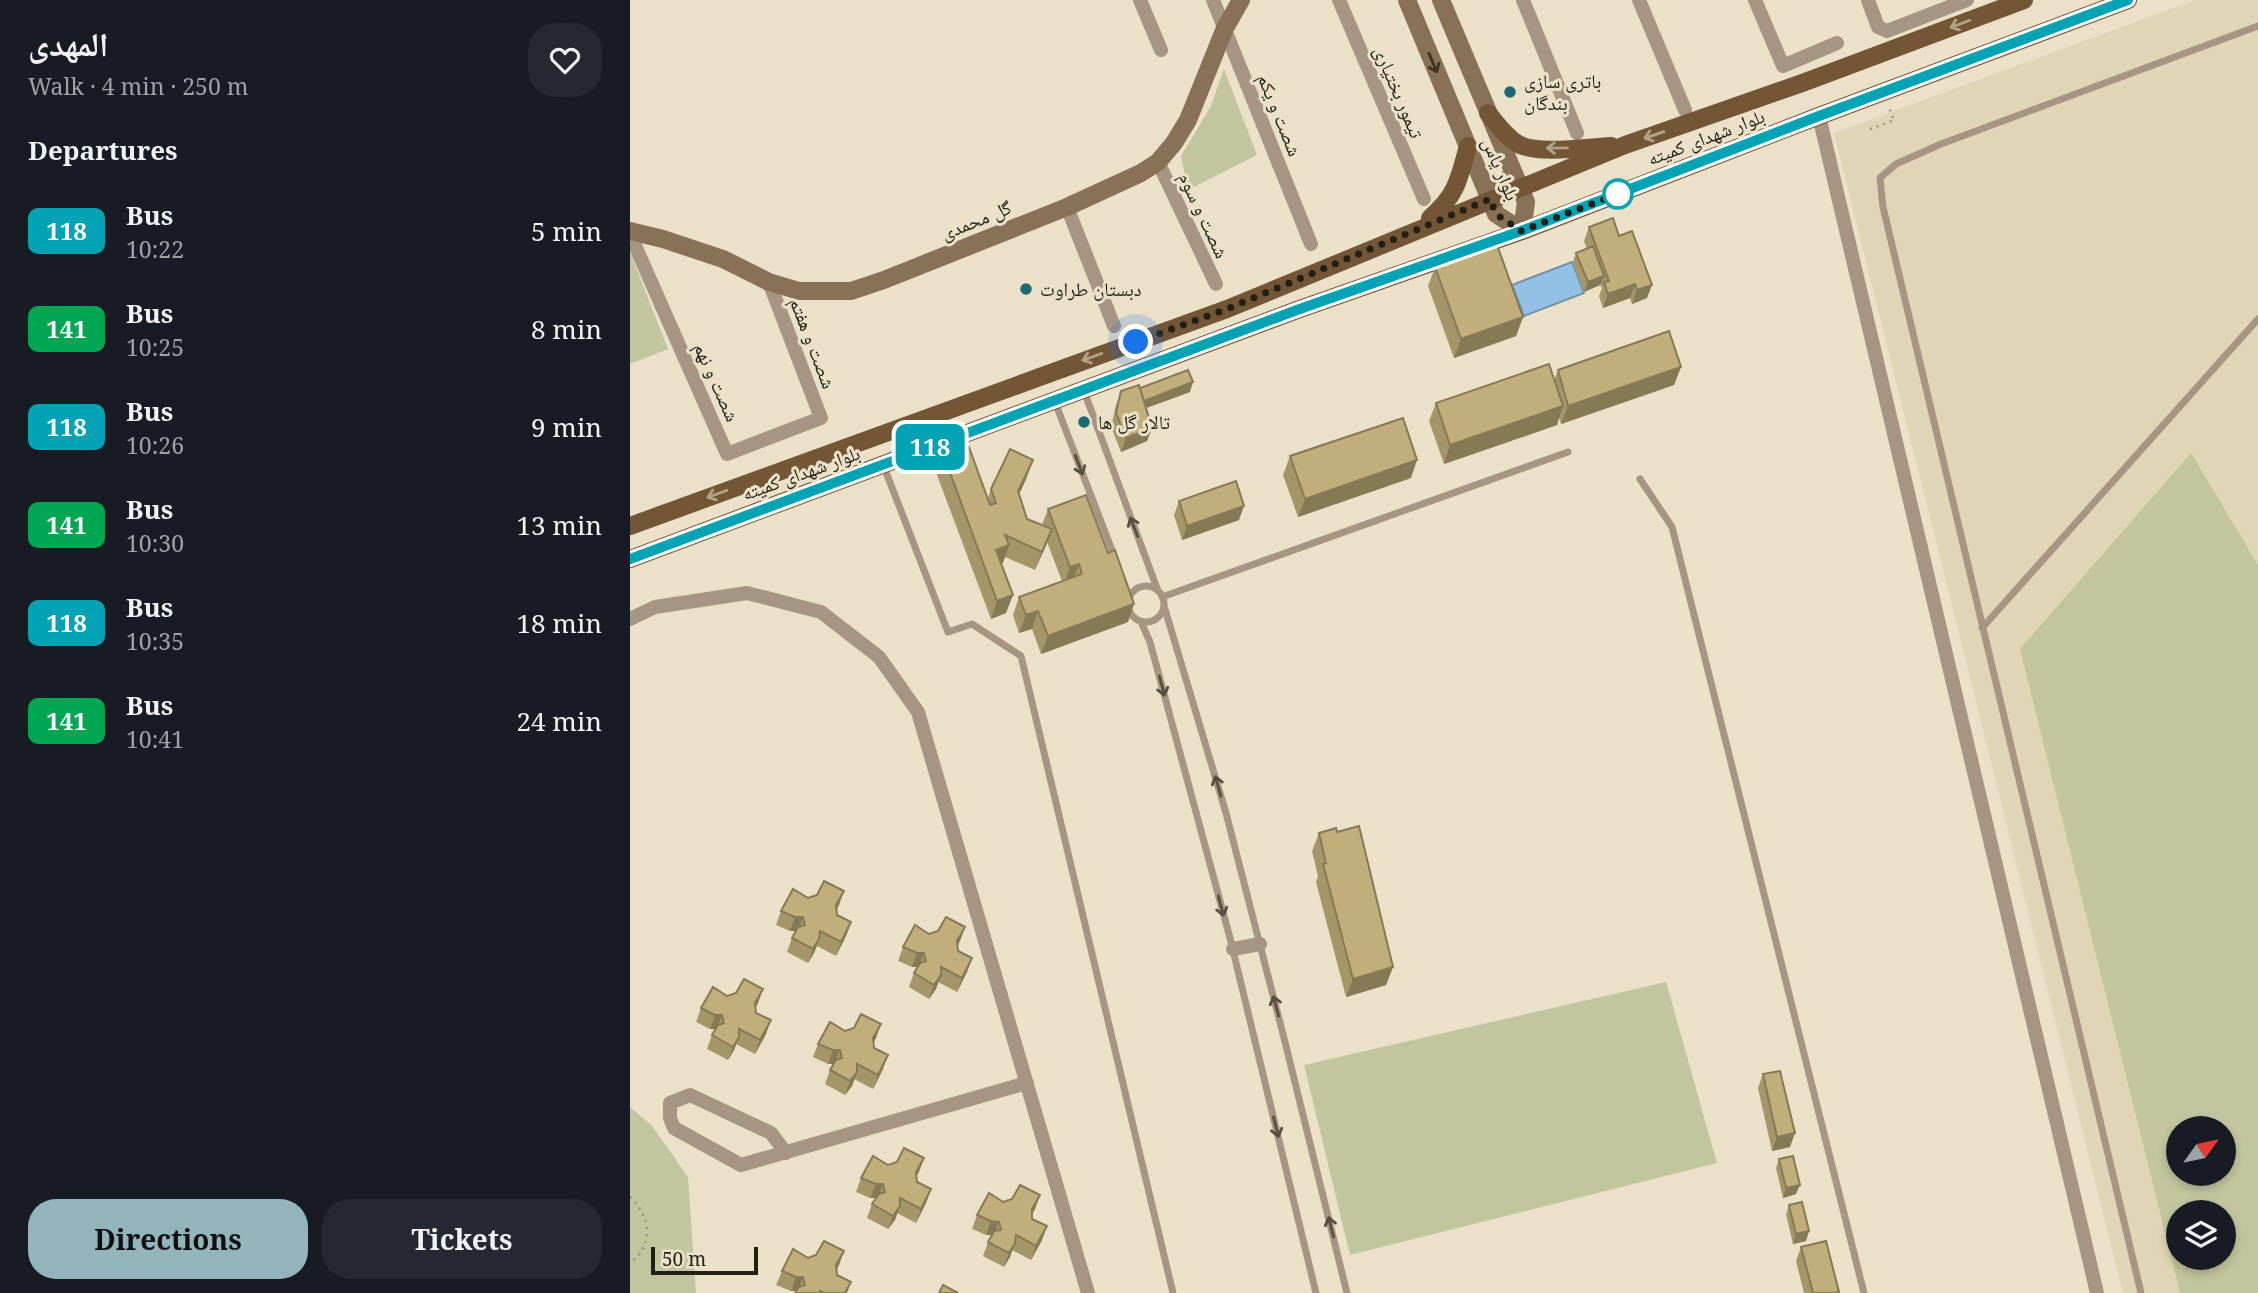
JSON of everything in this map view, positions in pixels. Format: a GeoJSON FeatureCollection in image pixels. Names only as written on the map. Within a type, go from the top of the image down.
{"type":"FeatureCollection","features":[{"type":"Feature","properties":{"kind":"main road","name":"بلوار شهدای کمیته"},"geometry":{"type":"LineString","coordinates":[[630,526],[1227,309],[1417,229],[1487,192],[1516,180],[1805,82],[2024,0]]}},
{"type":"Feature","properties":{"kind":"main road","name":"بلوار شهدای کمیته"},"geometry":{"type":"LineString","coordinates":[[630,559],[1297,310],[1521,231],[2128,0]]}},
{"type":"Feature","properties":{"kind":"main road"},"geometry":{"type":"LineString","coordinates":[[1488,113],[1501,130],[1521,146],[1554,149],[1625,145]]}},
{"type":"Feature","properties":{"kind":"main road"},"geometry":{"type":"LineString","coordinates":[[1417,229],[1447,204],[1460,178],[1468,146]]}},
{"type":"Feature","properties":{"kind":"street"},"geometry":{"type":"LineString","coordinates":[[1140,0],[1161,50]]}},
{"type":"Feature","properties":{"kind":"street","name":"شصت و یکم"},"geometry":{"type":"LineString","coordinates":[[1213,0],[1311,244]]}},
{"type":"Feature","properties":{"kind":"street","name":"گل محمدی"},"geometry":{"type":"LineString","coordinates":[[630,233],[663,239],[723,259],[769,282],[799,291],[851,290],[884,280],[1067,207],[1141,173],[1158,162],[1188,120],[1225,28],[1241,0]]}},
{"type":"Feature","properties":{"kind":"street","name":"تیمور بختیاری"},"geometry":{"type":"LineString","coordinates":[[1339,0],[1424,199]]}},
{"type":"Feature","properties":{"kind":"street","name":"بلوار یاس"},"geometry":{"type":"LineString","coordinates":[[1407,0],[1496,214],[1521,231],[1526,202],[1441,0]]}},
{"type":"Feature","properties":{"kind":"street"},"geometry":{"type":"LineString","coordinates":[[1523,0],[1577,133]]}},
{"type":"Feature","properties":{"kind":"street"},"geometry":{"type":"LineString","coordinates":[[1639,0],[1685,110]]}},
{"type":"Feature","properties":{"kind":"street"},"geometry":{"type":"LineString","coordinates":[[1755,0],[1783,66],[1837,43]]}},
{"type":"Feature","properties":{"kind":"street"},"geometry":{"type":"LineString","coordinates":[[1868,0],[1878,26],[1887,31],[1967,0]]}},
{"type":"Feature","properties":{"kind":"street"},"geometry":{"type":"LineString","coordinates":[[1819,116],[2097,1293]]}},
{"type":"Feature","properties":{"kind":"street","name":"شصت و سوم"},"geometry":{"type":"LineString","coordinates":[[1158,162],[1216,284]]}},
{"type":"Feature","properties":{"kind":"street"},"geometry":{"type":"LineString","coordinates":[[1067,207],[1114,326]]}},
{"type":"Feature","properties":{"kind":"street","name":"شصت و نهم"},"geometry":{"type":"LineString","coordinates":[[630,233],[727,454],[821,418]]}},
{"type":"Feature","properties":{"kind":"street","name":"شصت و هفتم"},"geometry":{"type":"LineString","coordinates":[[769,282],[821,418]]}},
{"type":"Feature","properties":{"kind":"street"},"geometry":{"type":"LineString","coordinates":[[630,619],[655,607],[747,593],[821,612],[879,657],[918,712],[1088,1293]]}},
{"type":"Feature","properties":{"kind":"street"},"geometry":{"type":"LineString","coordinates":[[1233,949],[1260,944]]}},
{"type":"Feature","properties":{"kind":"street"},"geometry":{"type":"LineString","coordinates":[[786,1153],[771,1133],[690,1095],[670,1103],[670,1118],[674,1128],[741,1165],[786,1153],[1027,1083]]}},
{"type":"Feature","properties":{"kind":"lane"},"geometry":{"type":"LineString","coordinates":[[2141,1293],[1883,206],[1880,178],[1896,164],[1941,144],[2258,26]]}},
{"type":"Feature","properties":{"kind":"lane"},"geometry":{"type":"LineString","coordinates":[[1982,628],[2258,319]]}},
{"type":"Feature","properties":{"kind":"lane"},"geometry":{"type":"LineString","coordinates":[[1084,390],[1160,594],[1222,800],[1347,1293]]}},
{"type":"Feature","properties":{"kind":"lane"},"geometry":{"type":"LineString","coordinates":[[1055,401],[1116,561]]}},
{"type":"Feature","properties":{"kind":"lane"},"geometry":{"type":"LineString","coordinates":[[1130,596],[1142,587],[1160,594],[1568,452]]}},
{"type":"Feature","properties":{"kind":"lane"},"geometry":{"type":"LineString","coordinates":[[883,464],[948,632],[972,624],[1021,656],[1173,1293]]}},
{"type":"Feature","properties":{"kind":"lane"},"geometry":{"type":"LineString","coordinates":[[1640,479],[1672,527],[1864,1293]]}},
{"type":"Feature","properties":{"kind":"lane"},"geometry":{"type":"LineString","coordinates":[[1125,584],[1130,596],[1131,614],[1141,622],[1150,642],[1233,949],[1316,1293]]}},
{"type":"Feature","properties":{"kind":"lane"},"geometry":{"type":"LineString","coordinates":[[1141,622],[1153,621],[1162,613],[1164,606]]}},
{"type":"Feature","properties":{"kind":"path"},"geometry":{"type":"LineString","coordinates":[[1870,130],[1894,120]]}},
{"type":"Feature","properties":{"kind":"path"},"geometry":{"type":"LineString","coordinates":[[630,1197],[644,1214],[648,1234],[645,1247],[630,1263]]}},
{"type":"Feature","properties":{"kind":"shaded area"},"geometry":{"type":"Polygon","coordinates":[[[2195,0],[2258,0],[2258,1293],[2123,1293],[1834,133],[2195,0]]]}},
{"type":"Feature","properties":{"kind":"green space"},"geometry":{"type":"Polygon","coordinates":[[[1224,69],[1257,155],[1188,190],[1181,156],[1211,106],[1224,69]]]}},
{"type":"Feature","properties":{"kind":"green space"},"geometry":{"type":"Polygon","coordinates":[[[630,252],[668,349],[630,364],[630,252]]]}},
{"type":"Feature","properties":{"kind":"green space"},"geometry":{"type":"Polygon","coordinates":[[[2191,453],[2258,565],[2258,1293],[2180,1293],[2174,1270],[2236,1270],[2236,1200],[2166,1200],[2166,1237],[2020,649],[2191,453]]]}},
{"type":"Feature","properties":{"kind":"green space"},"geometry":{"type":"Polygon","coordinates":[[[1666,982],[1717,1163],[1350,1255],[1304,1065],[1666,982]]]}},
{"type":"Feature","properties":{"kind":"green space"},"geometry":{"type":"Polygon","coordinates":[[[630,1107],[652,1126],[688,1177],[696,1293],[630,1293],[630,1107]]]}},
{"type":"Feature","properties":{"kind":"water"},"geometry":{"type":"Polygon","coordinates":[[[1572,262],[1584,293],[1524,316],[1512,285],[1572,262]]]}},
{"type":"Feature","properties":{"kind":"building"},"geometry":{"type":"Polygon","coordinates":[[[1613,218],[1619,236],[1632,231],[1652,285],[1637,290],[1635,284],[1608,294],[1604,282],[1609,281],[1589,227],[1613,218]]]}},
{"type":"Feature","properties":{"kind":"building"},"geometry":{"type":"Polygon","coordinates":[[[1497,245],[1523,317],[1461,339],[1435,267],[1497,245]]]}},
{"type":"Feature","properties":{"kind":"building"},"geometry":{"type":"Polygon","coordinates":[[[1593,246],[1604,276],[1588,282],[1576,253],[1593,246]]]}},
{"type":"Feature","properties":{"kind":"building"},"geometry":{"type":"Polygon","coordinates":[[[1669,331],[1681,367],[1568,406],[1558,370],[1669,331]]]}},
{"type":"Feature","properties":{"kind":"building"},"geometry":{"type":"Polygon","coordinates":[[[1549,364],[1563,406],[1450,445],[1436,403],[1549,364]]]}},
{"type":"Feature","properties":{"kind":"building"},"geometry":{"type":"Polygon","coordinates":[[[1188,370],[1193,382],[1144,401],[1140,388],[1188,370]]]}},
{"type":"Feature","properties":{"kind":"building"},"geometry":{"type":"Polygon","coordinates":[[[1139,385],[1152,428],[1126,438],[1116,413],[1121,391],[1139,385]]]}},
{"type":"Feature","properties":{"kind":"building"},"geometry":{"type":"Polygon","coordinates":[[[1403,418],[1417,460],[1305,499],[1290,456],[1403,418]]]}},
{"type":"Feature","properties":{"kind":"building"},"geometry":{"type":"Polygon","coordinates":[[[969,447],[990,505],[996,503],[991,489],[1010,449],[1033,460],[1018,491],[1027,519],[1052,529],[1042,552],[1005,535],[1009,545],[996,550],[1013,595],[997,601],[944,456],[969,447]]]}},
{"type":"Feature","properties":{"kind":"building"},"geometry":{"type":"Polygon","coordinates":[[[1236,481],[1244,506],[1187,526],[1179,501],[1236,481]]]}},
{"type":"Feature","properties":{"kind":"building"},"geometry":{"type":"Polygon","coordinates":[[[1086,495],[1108,553],[1115,550],[1134,604],[1048,636],[1038,611],[1026,615],[1019,597],[1082,574],[1079,564],[1070,567],[1048,509],[1086,495]]]}},
{"type":"Feature","properties":{"kind":"building"},"geometry":{"type":"Polygon","coordinates":[[[1359,826],[1393,967],[1353,979],[1323,864],[1326,863],[1319,833],[1336,828],[1337,832],[1359,826]]]}},
{"type":"Feature","properties":{"kind":"building"},"geometry":{"type":"Polygon","coordinates":[[[824,881],[844,891],[836,905],[837,915],[851,922],[841,942],[820,931],[813,949],[792,938],[798,927],[805,925],[803,917],[795,917],[781,911],[793,889],[808,898],[817,895],[824,881]]]}},
{"type":"Feature","properties":{"kind":"building"},"geometry":{"type":"Polygon","coordinates":[[[946,917],[965,927],[957,941],[958,951],[972,958],[962,978],[941,967],[941,975],[934,985],[914,973],[920,963],[926,961],[924,953],[903,947],[915,925],[929,934],[938,931],[946,917]]]}},
{"type":"Feature","properties":{"kind":"building"},"geometry":{"type":"Polygon","coordinates":[[[744,979],[763,989],[755,1003],[756,1013],[771,1020],[760,1040],[739,1029],[739,1037],[733,1047],[712,1035],[718,1025],[724,1023],[722,1015],[715,1015],[701,1008],[713,987],[727,996],[736,993],[744,979]]]}},
{"type":"Feature","properties":{"kind":"building"},"geometry":{"type":"Polygon","coordinates":[[[861,1014],[881,1024],[873,1038],[874,1048],[888,1055],[878,1075],[857,1064],[857,1072],[850,1081],[830,1070],[836,1060],[842,1058],[840,1050],[818,1044],[830,1022],[845,1031],[854,1028],[861,1014]]]}},
{"type":"Feature","properties":{"kind":"building"},"geometry":{"type":"Polygon","coordinates":[[[1780,1071],[1795,1133],[1777,1137],[1763,1074],[1780,1071]]]}},
{"type":"Feature","properties":{"kind":"building"},"geometry":{"type":"Polygon","coordinates":[[[904,1148],[924,1158],[916,1172],[917,1182],[931,1189],[921,1209],[900,1198],[900,1206],[893,1216],[872,1204],[879,1194],[885,1192],[883,1184],[861,1178],[873,1156],[888,1165],[897,1162],[904,1148]]]}},
{"type":"Feature","properties":{"kind":"building"},"geometry":{"type":"Polygon","coordinates":[[[1793,1156],[1800,1185],[1786,1188],[1779,1159],[1793,1156]]]}},
{"type":"Feature","properties":{"kind":"building"},"geometry":{"type":"Polygon","coordinates":[[[1020,1185],[1040,1195],[1032,1209],[1032,1219],[1047,1226],[1036,1246],[1016,1235],[1009,1253],[988,1242],[994,1231],[1001,1230],[999,1222],[977,1215],[989,1193],[1003,1202],[1012,1199],[1020,1185]]]}},
{"type":"Feature","properties":{"kind":"building"},"geometry":{"type":"Polygon","coordinates":[[[1802,1202],[1809,1231],[1796,1234],[1789,1205],[1802,1202]]]}},
{"type":"Feature","properties":{"kind":"building"},"geometry":{"type":"Polygon","coordinates":[[[824,1241],[844,1251],[836,1265],[837,1275],[851,1282],[845,1293],[795,1293],[799,1287],[805,1285],[803,1277],[782,1271],[793,1249],[808,1258],[816,1255],[824,1241]]]}},
{"type":"Feature","properties":{"kind":"building"},"geometry":{"type":"Polygon","coordinates":[[[1826,1241],[1839,1292],[1813,1293],[1801,1247],[1826,1241]]]}},
{"type":"Feature","properties":{"kind":"building"},"geometry":{"type":"Polygon","coordinates":[[[943,1285],[958,1293],[939,1293],[943,1285]]]}},
{"type":"Feature","properties":{"kind":"bus line","name":"118"},"geometry":{"type":"LineString","coordinates":[[630,559],[1297,310],[1521,231],[2128,0]]}},
{"type":"Feature","properties":{"kind":"place","name":"باتری سازی بندگان"},"geometry":{"type":"Point","coordinates":[1510,92]}},
{"type":"Feature","properties":{"kind":"place","name":"دبستان طراوت"},"geometry":{"type":"Point","coordinates":[1026,289]}},
{"type":"Feature","properties":{"kind":"place","name":"تالار گل ها"},"geometry":{"type":"Point","coordinates":[1084,422]}},
{"type":"Feature","properties":{"kind":"route"},"geometry":{"type":"LineString","coordinates":[[1136,342],[1227,309],[1490,199],[1496,214],[1521,231],[1621,193],[1618,194]]}}]}
